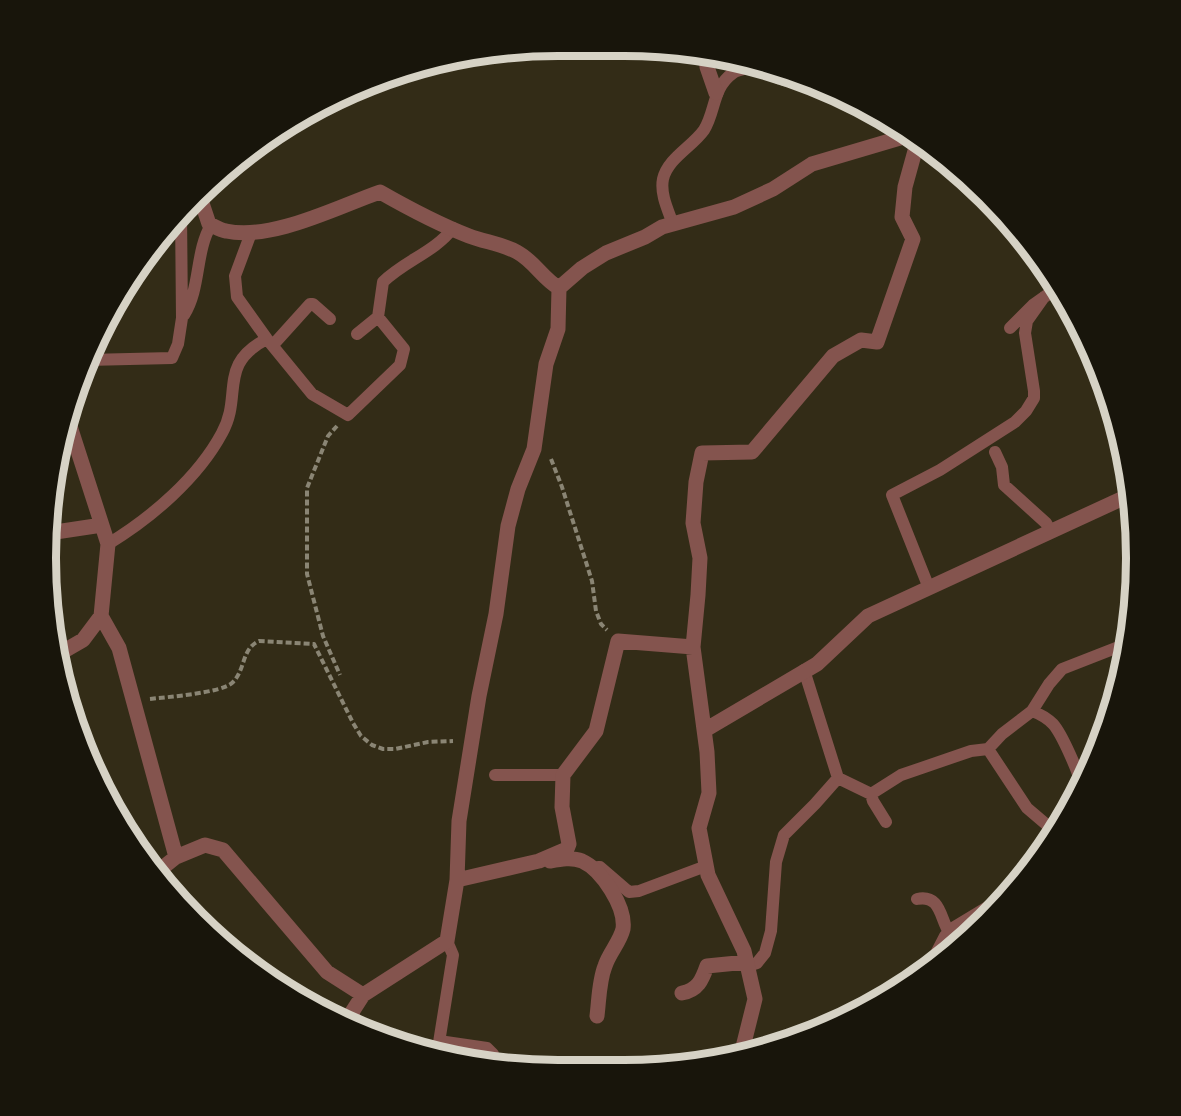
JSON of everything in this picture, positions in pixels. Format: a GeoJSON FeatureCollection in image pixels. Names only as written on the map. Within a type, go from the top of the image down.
{"type":"FeatureCollection","features":[{"type":"Feature","properties":{"kind":"street"},"geometry":{"type":"LineString","coordinates":[[707,63],[716,93]]}},
{"type":"Feature","properties":{"kind":"street"},"geometry":{"type":"LineString","coordinates":[[559,288],[582,268],[606,253],[673,224],[734,207],[773,189],[812,164],[899,138]]}},
{"type":"Feature","properties":{"kind":"street"},"geometry":{"type":"LineString","coordinates":[[743,1045],[755,999],[744,951],[708,875],[699,828],[709,794],[705,730],[693,647],[700,558],[693,523],[696,482],[702,453],[752,452],[833,357],[861,340],[878,342],[913,238],[902,217],[905,187],[915,149]]}},
{"type":"Feature","properties":{"kind":"street"},"geometry":{"type":"LineString","coordinates":[[203,203],[209,224],[226,231],[251,233],[306,221],[380,192],[469,236],[508,247],[521,254],[549,282],[559,288]]}},
{"type":"Feature","properties":{"kind":"street"},"geometry":{"type":"LineString","coordinates":[[350,1015],[363,995],[447,941],[458,880],[459,821],[479,696],[496,614],[508,526],[518,489],[534,449],[546,364],[558,329],[559,288]]}},
{"type":"Feature","properties":{"kind":"street"},"geometry":{"type":"LineString","coordinates":[[64,651],[83,640],[101,616],[108,544],[72,432]]}},
{"type":"Feature","properties":{"kind":"street"},"geometry":{"type":"LineString","coordinates":[[705,730],[817,664],[868,616],[1122,499]]}},
{"type":"Feature","properties":{"kind":"street"},"geometry":{"type":"LineString","coordinates":[[57,532],[102,525]]}},
{"type":"Feature","properties":{"kind":"street"},"geometry":{"type":"LineString","coordinates":[[101,616],[119,648],[176,857]]}},
{"type":"Feature","properties":{"kind":"street"},"geometry":{"type":"LineString","coordinates":[[538,861],[567,849],[569,844],[562,807],[562,775],[596,731],[618,641],[693,647]]}},
{"type":"Feature","properties":{"kind":"street"},"geometry":{"type":"LineString","coordinates":[[162,868],[176,857],[205,845],[223,850],[327,972],[363,995]]}},
{"type":"Feature","properties":{"kind":"street"},"geometry":{"type":"LineString","coordinates":[[458,880],[538,861],[565,858],[581,861],[594,868],[606,882],[616,901],[622,915],[623,929],[603,969],[597,1016]]}},
{"type":"Feature","properties":{"kind":"street"},"geometry":{"type":"LineString","coordinates":[[682,993],[689,992],[702,981],[706,966],[747,964]]}},
{"type":"Feature","properties":{"kind":"lane"},"geometry":{"type":"LineString","coordinates":[[673,224],[665,204],[662,183],[666,170],[703,130],[716,93],[733,73],[741,70]]}},
{"type":"Feature","properties":{"kind":"lane"},"geometry":{"type":"LineString","coordinates":[[182,316],[190,302],[205,235],[212,225]]}},
{"type":"Feature","properties":{"kind":"lane"},"geometry":{"type":"LineString","coordinates":[[97,360],[172,358],[178,344],[182,316],[181,226]]}},
{"type":"Feature","properties":{"kind":"lane"},"geometry":{"type":"LineString","coordinates":[[357,334],[378,317],[382,282],[446,239],[453,228]]}},
{"type":"Feature","properties":{"kind":"lane"},"geometry":{"type":"LineString","coordinates":[[251,233],[235,276],[237,297],[312,394],[348,415],[400,365],[404,349],[378,317]]}},
{"type":"Feature","properties":{"kind":"lane"},"geometry":{"type":"LineString","coordinates":[[1010,328],[1033,305],[1050,293]]}},
{"type":"Feature","properties":{"kind":"lane"},"geometry":{"type":"LineString","coordinates":[[929,588],[892,495],[940,470],[1015,422],[1026,411],[1034,398],[1034,391],[1025,333],[1027,321],[1044,297]]}},
{"type":"Feature","properties":{"kind":"lane"},"geometry":{"type":"LineString","coordinates":[[108,544],[161,507],[216,444],[224,430],[233,377],[243,356],[255,345],[270,342],[310,304],[313,304],[330,320]]}},
{"type":"Feature","properties":{"kind":"lane"},"geometry":{"type":"LineString","coordinates":[[995,452],[1002,467],[1004,485],[1046,523],[1051,532]]}},
{"type":"Feature","properties":{"kind":"lane"},"geometry":{"type":"LineString","coordinates":[[871,794],[901,775],[971,751],[988,749],[1002,734],[1032,711],[1049,684],[1062,669],[1117,647]]}},
{"type":"Feature","properties":{"kind":"lane"},"geometry":{"type":"LineString","coordinates":[[804,670],[838,778],[871,794],[886,822]]}},
{"type":"Feature","properties":{"kind":"lane"},"geometry":{"type":"LineString","coordinates":[[1032,711],[1039,713],[1053,724],[1077,774]]}},
{"type":"Feature","properties":{"kind":"lane"},"geometry":{"type":"LineString","coordinates":[[988,749],[1027,808],[1048,826]]}},
{"type":"Feature","properties":{"kind":"lane"},"geometry":{"type":"LineString","coordinates":[[495,775],[562,775]]}},
{"type":"Feature","properties":{"kind":"lane"},"geometry":{"type":"LineString","coordinates":[[747,964],[757,963],[765,953],[771,931],[776,862],[784,835],[838,778]]}},
{"type":"Feature","properties":{"kind":"lane"},"geometry":{"type":"LineString","coordinates":[[594,868],[600,867],[629,892],[639,891],[706,866]]}},
{"type":"Feature","properties":{"kind":"lane"},"geometry":{"type":"LineString","coordinates":[[917,900],[929,899],[935,903],[949,932]]}},
{"type":"Feature","properties":{"kind":"lane"},"geometry":{"type":"LineString","coordinates":[[940,948],[953,928],[978,913]]}},
{"type":"Feature","properties":{"kind":"lane"},"geometry":{"type":"LineString","coordinates":[[438,1046],[453,955],[447,941]]}},
{"type":"Feature","properties":{"kind":"lane"},"geometry":{"type":"LineString","coordinates":[[439,1041],[487,1048],[494,1056]]}},
{"type":"Feature","properties":{"kind":"path"},"geometry":{"type":"LineString","coordinates":[[770,78],[784,85],[797,87]]}},
{"type":"Feature","properties":{"kind":"path"},"geometry":{"type":"LineString","coordinates":[[340,675],[323,636],[307,574],[307,488],[328,436],[348,415]]}},
{"type":"Feature","properties":{"kind":"path"},"geometry":{"type":"LineString","coordinates":[[550,453],[592,581],[596,611],[602,624],[618,641]]}},
{"type":"Feature","properties":{"kind":"path"},"geometry":{"type":"LineString","coordinates":[[134,702],[222,689],[233,683],[246,652],[252,644],[259,641],[315,644],[353,723],[361,736],[372,745],[383,749],[395,749],[428,742],[459,740],[471,742]]}}]}
